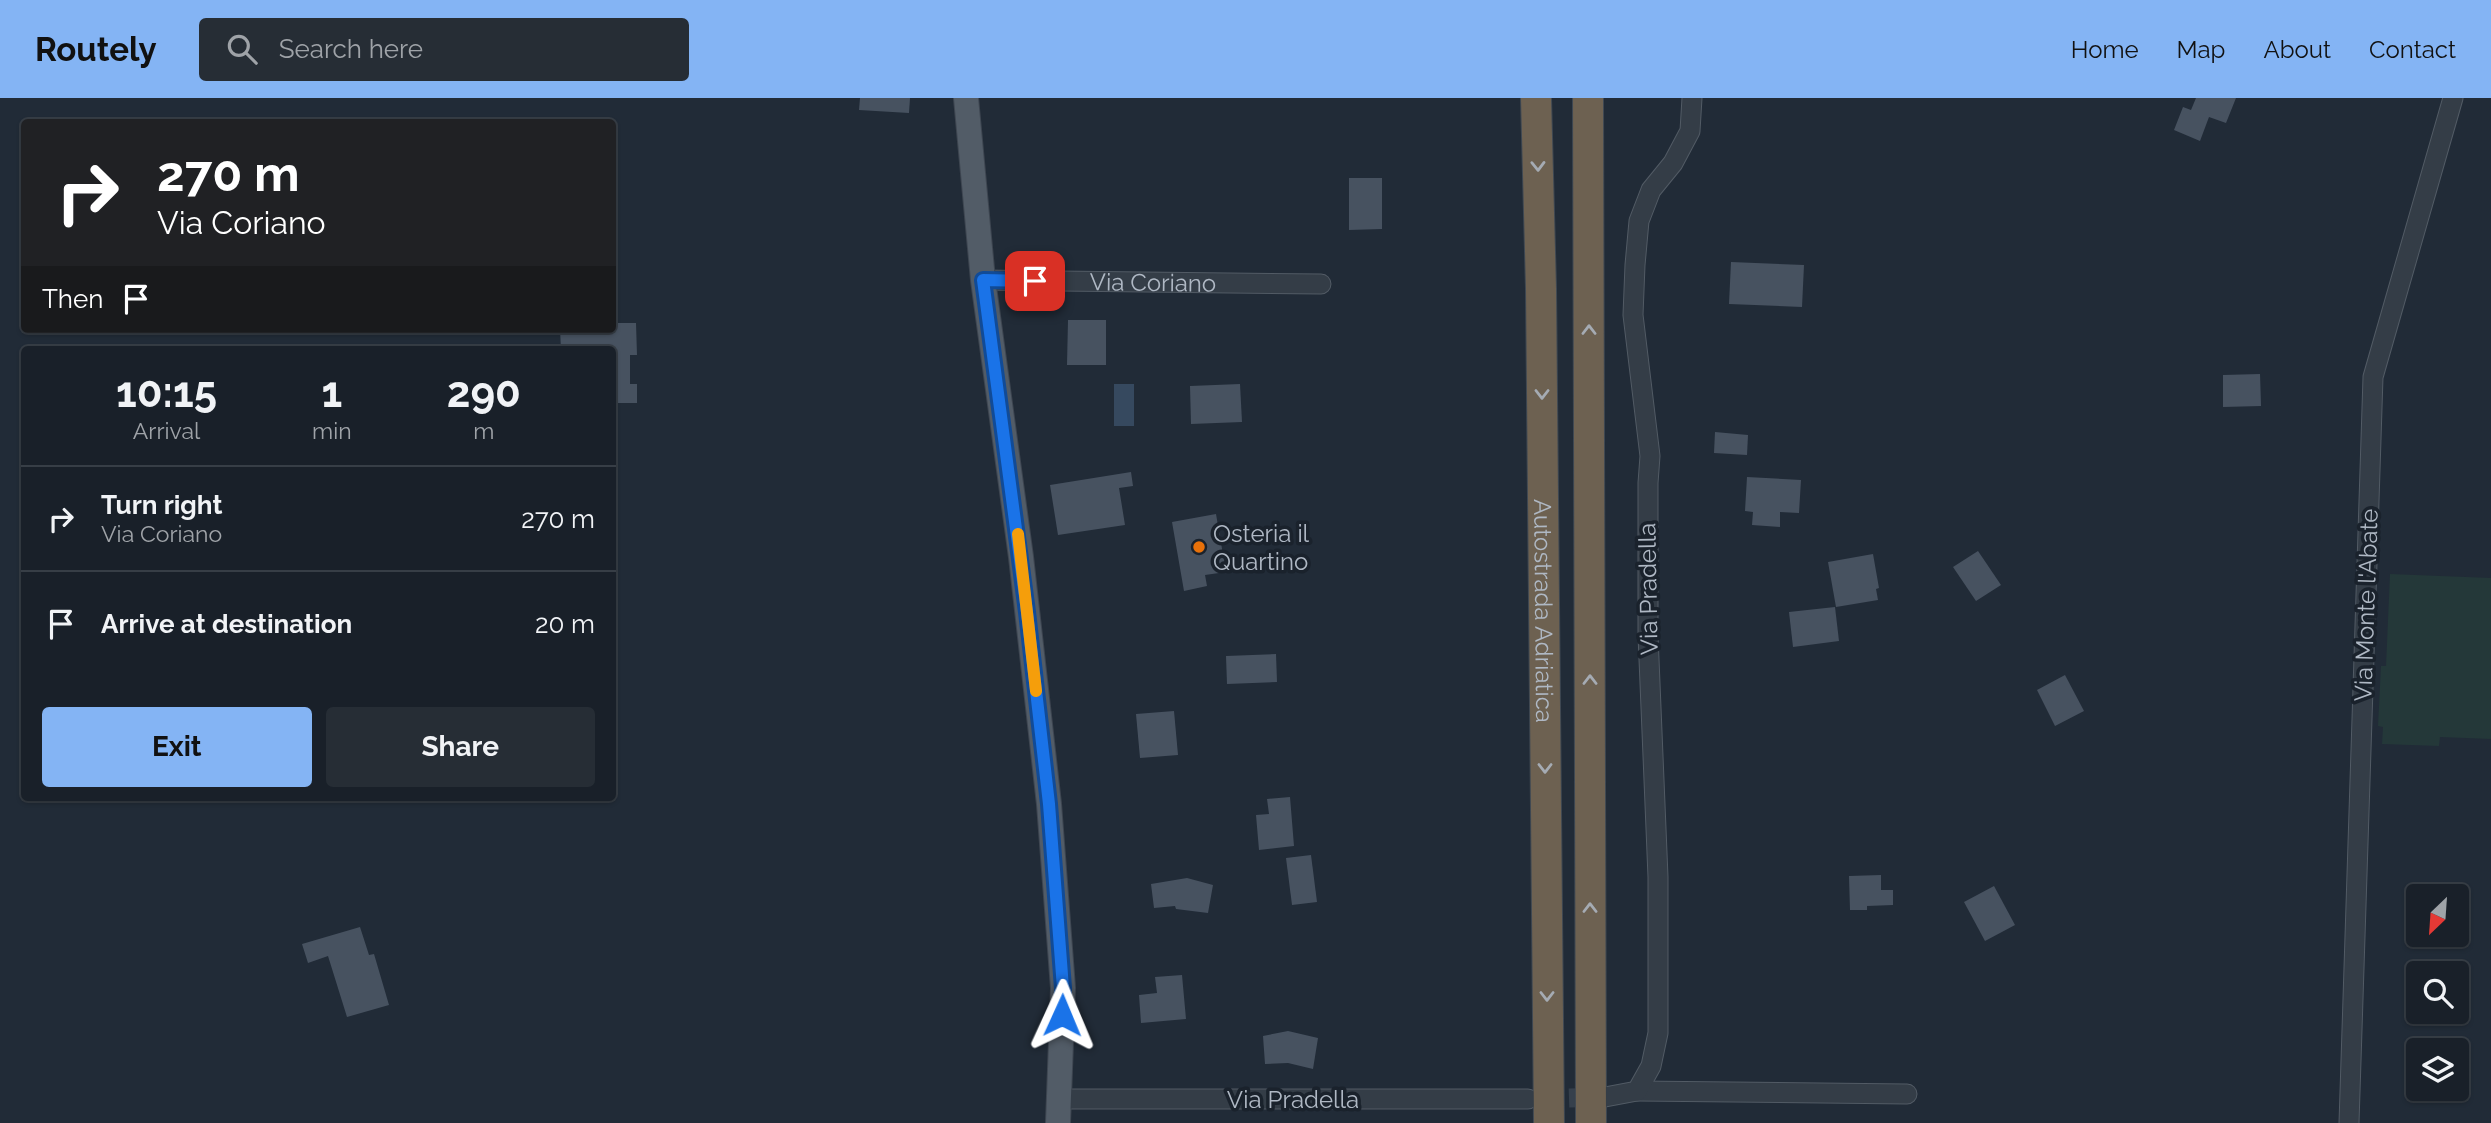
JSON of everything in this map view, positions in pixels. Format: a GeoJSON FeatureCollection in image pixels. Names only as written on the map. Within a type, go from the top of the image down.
{"type":"FeatureCollection","features":[{"type":"Feature","properties":{"kind":"highway","name":"Autostrada Adriatica"},"geometry":{"type":"LineString","coordinates":[[1536,98],[1541,289],[1549,1123]]}},
{"type":"Feature","properties":{"kind":"highway","name":"Autostrada Adriatica"},"geometry":{"type":"LineString","coordinates":[[1588,98],[1591,1123]]}},
{"type":"Feature","properties":{"kind":"main road"},"geometry":{"type":"LineString","coordinates":[[966,98],[983,280],[1021,557],[1049,804],[1063,988],[1058,1111]]}},
{"type":"Feature","properties":{"kind":"street","name":"Via Pradella"},"geometry":{"type":"LineString","coordinates":[[1637,1091],[1651,1066],[1658,1033],[1658,877],[1648,635],[1650,456],[1633,315],[1635,265],[1639,221],[1651,191],[1673,163],[1690,131],[1692,98]]}},
{"type":"Feature","properties":{"kind":"street","name":"Via Monte l'Abate"},"geometry":{"type":"LineString","coordinates":[[2349,1123],[2373,377],[2453,98]]}},
{"type":"Feature","properties":{"kind":"street","name":"Via Coriano"},"geometry":{"type":"LineString","coordinates":[[983,280],[1321,284]]}},
{"type":"Feature","properties":{"kind":"street"},"geometry":{"type":"LineString","coordinates":[[1605,1097],[1637,1091],[1907,1094]]}},
{"type":"Feature","properties":{"kind":"street","name":"Via Pradella"},"geometry":{"type":"LineString","coordinates":[[1058,1111],[1528,1099]]}},
{"type":"Feature","properties":{"kind":"green space"},"geometry":{"type":"Polygon","coordinates":[[[2390,574],[2491,578],[2491,739],[2440,737],[2439,746],[2382,744],[2383,727],[2378,726],[2381,666],[2386,666],[2390,574]]]}},
{"type":"Feature","properties":{"kind":"water"},"geometry":{"type":"Polygon","coordinates":[[[1114,384],[1134,384],[1134,426],[1114,426],[1114,384]]]}},
{"type":"Feature","properties":{"kind":"building"},"geometry":{"type":"Polygon","coordinates":[[[860,98],[910,98],[909,113],[859,110],[860,98]]]}},
{"type":"Feature","properties":{"kind":"building"},"geometry":{"type":"Polygon","coordinates":[[[2196,98],[2236,98],[2226,123],[2209,117],[2200,141],[2174,130],[2183,107],[2191,110],[2196,98]]]}},
{"type":"Feature","properties":{"kind":"building"},"geometry":{"type":"Polygon","coordinates":[[[1349,178],[1382,178],[1382,229],[1349,230],[1349,178]]]}},
{"type":"Feature","properties":{"kind":"building"},"geometry":{"type":"Polygon","coordinates":[[[1731,262],[1804,265],[1802,307],[1729,304],[1731,262]]]}},
{"type":"Feature","properties":{"kind":"building"},"geometry":{"type":"Polygon","coordinates":[[[1068,320],[1106,320],[1106,365],[1067,365],[1068,320]]]}},
{"type":"Feature","properties":{"kind":"building"},"geometry":{"type":"Polygon","coordinates":[[[616,323],[636,323],[637,355],[630,355],[630,384],[637,384],[637,403],[616,403],[616,346],[561,346],[560,333],[616,333],[616,323]]]}},
{"type":"Feature","properties":{"kind":"building"},"geometry":{"type":"Polygon","coordinates":[[[2260,374],[2261,406],[2223,407],[2223,375],[2260,374]]]}},
{"type":"Feature","properties":{"kind":"building"},"geometry":{"type":"Polygon","coordinates":[[[1240,384],[1242,422],[1191,424],[1190,386],[1240,384]]]}},
{"type":"Feature","properties":{"kind":"building"},"geometry":{"type":"Polygon","coordinates":[[[1715,432],[1748,435],[1747,455],[1714,453],[1715,432]]]}},
{"type":"Feature","properties":{"kind":"building"},"geometry":{"type":"Polygon","coordinates":[[[1131,472],[1133,486],[1119,488],[1125,525],[1058,535],[1050,485],[1131,472]]]}},
{"type":"Feature","properties":{"kind":"building"},"geometry":{"type":"Polygon","coordinates":[[[1747,477],[1801,480],[1799,513],[1780,512],[1780,527],[1752,525],[1753,512],[1745,511],[1747,477]]]}},
{"type":"Feature","properties":{"kind":"building","name":"Osteria il Quartino"},"geometry":{"type":"Polygon","coordinates":[[[1216,514],[1226,572],[1205,575],[1207,586],[1184,591],[1172,522],[1216,514]]]}},
{"type":"Feature","properties":{"kind":"building"},"geometry":{"type":"Polygon","coordinates":[[[1978,551],[2001,585],[1976,601],[1953,567],[1978,551]]]}},
{"type":"Feature","properties":{"kind":"building"},"geometry":{"type":"Polygon","coordinates":[[[1873,554],[1879,588],[1876,589],[1878,600],[1836,607],[1828,562],[1873,554]]]}},
{"type":"Feature","properties":{"kind":"building"},"geometry":{"type":"Polygon","coordinates":[[[1835,607],[1839,641],[1793,647],[1789,612],[1835,607]]]}},
{"type":"Feature","properties":{"kind":"building"},"geometry":{"type":"Polygon","coordinates":[[[1276,654],[1277,682],[1227,684],[1226,656],[1276,654]]]}},
{"type":"Feature","properties":{"kind":"building"},"geometry":{"type":"Polygon","coordinates":[[[2065,675],[2084,711],[2055,726],[2037,690],[2065,675]]]}},
{"type":"Feature","properties":{"kind":"building"},"geometry":{"type":"Polygon","coordinates":[[[1174,711],[1178,755],[1140,758],[1136,714],[1174,711]]]}},
{"type":"Feature","properties":{"kind":"building"},"geometry":{"type":"Polygon","coordinates":[[[1290,797],[1294,846],[1259,850],[1256,815],[1269,814],[1267,799],[1290,797]]]}},
{"type":"Feature","properties":{"kind":"building"},"geometry":{"type":"Polygon","coordinates":[[[1311,855],[1317,902],[1292,905],[1286,858],[1311,855]]]}},
{"type":"Feature","properties":{"kind":"building"},"geometry":{"type":"Polygon","coordinates":[[[1881,875],[1881,890],[1893,890],[1893,905],[1850,910],[1849,876],[1881,875]]]}},
{"type":"Feature","properties":{"kind":"building"},"geometry":{"type":"Polygon","coordinates":[[[1187,878],[1213,885],[1208,913],[1176,909],[1175,906],[1154,908],[1151,884],[1187,878]]]}},
{"type":"Feature","properties":{"kind":"building"},"geometry":{"type":"Polygon","coordinates":[[[1994,886],[2015,925],[1985,941],[1964,902],[1994,886]]]}},
{"type":"Feature","properties":{"kind":"building"},"geometry":{"type":"Polygon","coordinates":[[[360,927],[369,955],[374,954],[389,1005],[347,1017],[328,956],[308,963],[302,944],[360,927]]]}},
{"type":"Feature","properties":{"kind":"building"},"geometry":{"type":"Polygon","coordinates":[[[1182,975],[1186,1019],[1141,1023],[1139,995],[1157,993],[1155,977],[1182,975]]]}},
{"type":"Feature","properties":{"kind":"building"},"geometry":{"type":"Polygon","coordinates":[[[1288,1031],[1318,1038],[1313,1069],[1288,1063],[1265,1064],[1263,1036],[1288,1031]]]}},
{"type":"Feature","properties":{"kind":"tunnel"},"geometry":{"type":"LineString","coordinates":[[1540,1099],[1600,1097]]}},
{"type":"Feature","properties":{"kind":"slow traffic"},"geometry":{"type":"LineString","coordinates":[[1018,534],[1036,691]]}},
{"type":"Feature","properties":{"kind":"place","name":"Osteria il Quartino"},"geometry":{"type":"Point","coordinates":[1199,547]}},
{"type":"Feature","properties":{"kind":"route"},"geometry":{"type":"LineString","coordinates":[[1035,281],[983,280],[1021,557],[1049,804],[1063,988],[1062,1015]]}}]}
